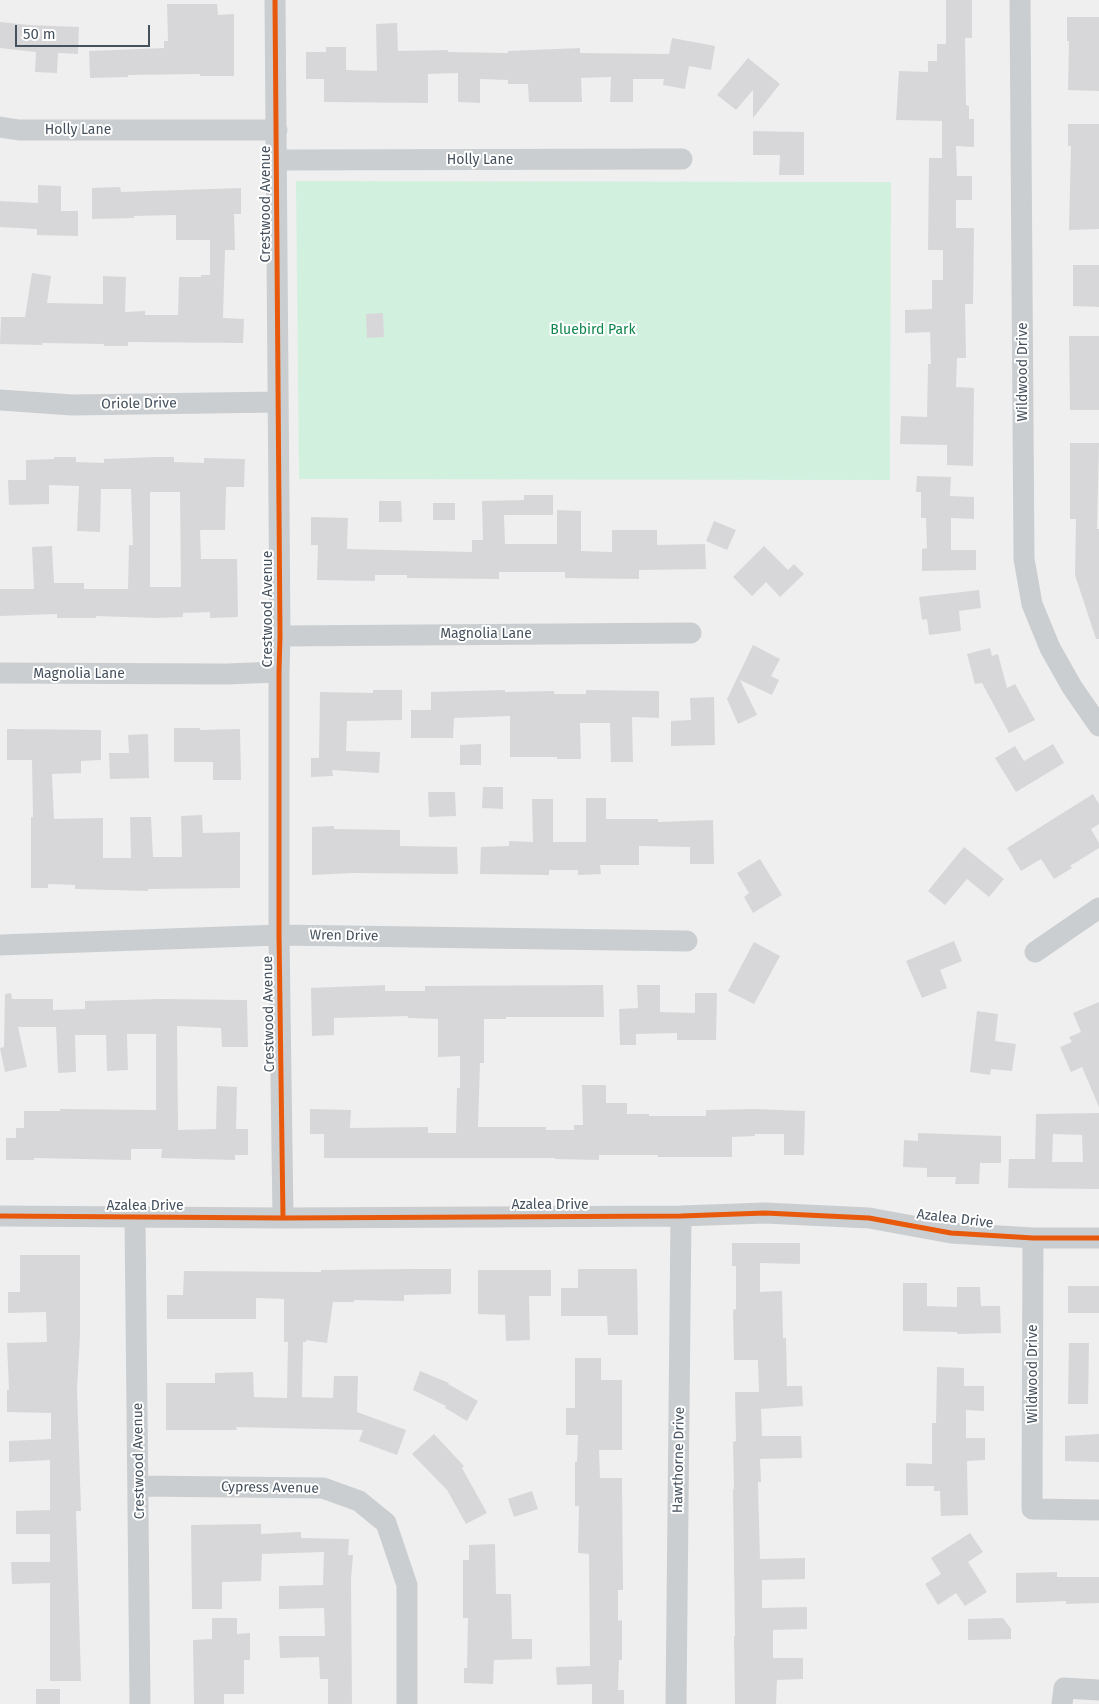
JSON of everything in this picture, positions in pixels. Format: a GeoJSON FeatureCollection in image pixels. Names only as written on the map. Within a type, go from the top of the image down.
{"type":"FeatureCollection","features":[{"type":"Feature","properties":{"kind":"street","name":"Crestwood Avenue"},"geometry":{"type":"LineString","coordinates":[[275,0],[280,636],[279,935],[283,1218]]}},
{"type":"Feature","properties":{"kind":"street","name":"Wildwood Drive"},"geometry":{"type":"LineString","coordinates":[[1020,0],[1024,559],[1032,604],[1050,648],[1072,687],[1099,726]]}},
{"type":"Feature","properties":{"kind":"street","name":"Holly Lane"},"geometry":{"type":"LineString","coordinates":[[0,127],[19,130],[277,130]]}},
{"type":"Feature","properties":{"kind":"street","name":"Holly Lane"},"geometry":{"type":"LineString","coordinates":[[277,160],[682,159]]}},
{"type":"Feature","properties":{"kind":"street","name":"Oriole Drive"},"geometry":{"type":"LineString","coordinates":[[0,400],[72,405],[278,402]]}},
{"type":"Feature","properties":{"kind":"street","name":"Magnolia Lane"},"geometry":{"type":"LineString","coordinates":[[280,636],[691,633]]}},
{"type":"Feature","properties":{"kind":"street","name":"Magnolia Lane"},"geometry":{"type":"LineString","coordinates":[[0,674],[226,674],[279,672]]}},
{"type":"Feature","properties":{"kind":"street"},"geometry":{"type":"LineString","coordinates":[[1035,952],[1099,908]]}},
{"type":"Feature","properties":{"kind":"street","name":"Wren Drive"},"geometry":{"type":"LineString","coordinates":[[0,945],[279,935],[687,940]]}},
{"type":"Feature","properties":{"kind":"street","name":"Azalea Drive"},"geometry":{"type":"LineString","coordinates":[[0,1216],[283,1218],[765,1214],[869,1218],[951,1233],[1033,1238],[1099,1238]]}},
{"type":"Feature","properties":{"kind":"street","name":"Hawthorne Drive"},"geometry":{"type":"LineString","coordinates":[[676,1704],[681,1216]]}},
{"type":"Feature","properties":{"kind":"street","name":"Crestwood Avenue"},"geometry":{"type":"LineString","coordinates":[[135,1218],[140,1704]]}},
{"type":"Feature","properties":{"kind":"street","name":"Wildwood Drive"},"geometry":{"type":"LineString","coordinates":[[1033,1238],[1032,1510],[1099,1510]]}},
{"type":"Feature","properties":{"kind":"street","name":"Cypress Avenue"},"geometry":{"type":"LineString","coordinates":[[139,1486],[323,1488],[359,1501],[386,1523],[407,1585],[407,1704]]}},
{"type":"Feature","properties":{"kind":"street"},"geometry":{"type":"LineString","coordinates":[[1063,1696],[1099,1690]]}},
{"type":"Feature","properties":{"kind":"green space","name":"Bluebird Park"},"geometry":{"type":"Polygon","coordinates":[[[296,181],[891,182],[890,480],[299,479],[296,181]]]}},
{"type":"Feature","properties":{"kind":"building"},"geometry":{"type":"Polygon","coordinates":[[[946,0],[972,0],[972,38],[965,38],[966,105],[969,106],[969,119],[974,119],[974,147],[956,146],[957,176],[972,176],[972,200],[956,200],[956,228],[974,228],[973,304],[965,304],[966,358],[957,358],[956,387],[974,388],[973,466],[947,465],[947,445],[900,444],[901,416],[927,417],[928,364],[931,364],[930,332],[905,333],[905,310],[932,309],[932,280],[943,280],[943,250],[928,250],[929,158],[942,158],[942,121],[896,120],[899,71],[928,72],[928,61],[937,61],[937,44],[946,44],[946,0]]]}},
{"type":"Feature","properties":{"kind":"building"},"geometry":{"type":"Polygon","coordinates":[[[167,4],[217,4],[218,15],[234,14],[234,76],[200,76],[200,74],[128,75],[128,77],[90,78],[89,51],[164,48],[164,41],[168,41],[167,4]]]}},
{"type":"Feature","properties":{"kind":"building"},"geometry":{"type":"Polygon","coordinates":[[[1067,17],[1099,17],[1099,91],[1068,90],[1069,41],[1067,41],[1067,17]]]}},
{"type":"Feature","properties":{"kind":"building"},"geometry":{"type":"Polygon","coordinates":[[[0,22],[79,27],[78,54],[58,53],[57,73],[35,72],[36,52],[0,48],[0,22]]]}},
{"type":"Feature","properties":{"kind":"building"},"geometry":{"type":"Polygon","coordinates":[[[397,23],[398,51],[448,50],[448,52],[508,53],[508,51],[580,48],[580,53],[669,54],[672,38],[715,46],[711,70],[689,66],[685,89],[663,85],[664,79],[633,79],[633,102],[610,102],[611,77],[581,78],[582,102],[529,102],[528,84],[508,84],[508,80],[480,79],[480,103],[458,102],[458,73],[428,74],[428,103],[324,102],[324,79],[306,79],[306,52],[326,52],[326,47],[346,47],[346,70],[377,71],[376,24],[397,23]]]}},
{"type":"Feature","properties":{"kind":"building"},"geometry":{"type":"Polygon","coordinates":[[[748,58],[780,84],[753,118],[753,90],[736,110],[717,95],[748,58]]]}},
{"type":"Feature","properties":{"kind":"building"},"geometry":{"type":"Polygon","coordinates":[[[1068,124],[1099,124],[1099,229],[1069,230],[1071,146],[1068,146],[1068,124]]]}},
{"type":"Feature","properties":{"kind":"building"},"geometry":{"type":"Polygon","coordinates":[[[753,131],[804,132],[804,175],[779,175],[780,155],[753,155],[753,131]]]}},
{"type":"Feature","properties":{"kind":"building"},"geometry":{"type":"Polygon","coordinates":[[[38,185],[61,186],[61,211],[78,211],[78,236],[37,235],[37,229],[0,227],[0,201],[38,203],[38,185]]]}},
{"type":"Feature","properties":{"kind":"building"},"geometry":{"type":"Polygon","coordinates":[[[120,187],[121,192],[241,188],[241,214],[234,214],[235,250],[225,250],[223,318],[244,319],[243,343],[128,342],[128,346],[42,343],[42,345],[0,344],[1,317],[25,317],[32,273],[51,276],[47,303],[103,304],[103,276],[126,277],[125,312],[145,311],[145,315],[178,315],[179,277],[210,275],[210,240],[176,240],[176,215],[92,219],[92,188],[120,187]]]}},
{"type":"Feature","properties":{"kind":"building"},"geometry":{"type":"Polygon","coordinates":[[[1073,265],[1099,265],[1099,307],[1073,306],[1073,265]]]}},
{"type":"Feature","properties":{"kind":"building"},"geometry":{"type":"Polygon","coordinates":[[[383,313],[384,337],[367,338],[366,314],[383,313]]]}},
{"type":"Feature","properties":{"kind":"building"},"geometry":{"type":"Polygon","coordinates":[[[1069,336],[1099,336],[1099,410],[1070,410],[1069,336]]]}},
{"type":"Feature","properties":{"kind":"building"},"geometry":{"type":"Polygon","coordinates":[[[1070,443],[1099,443],[1097,529],[1099,529],[1099,639],[1096,639],[1075,575],[1076,519],[1070,519],[1070,443]]]}},
{"type":"Feature","properties":{"kind":"building"},"geometry":{"type":"Polygon","coordinates":[[[54,457],[76,457],[76,462],[104,463],[104,459],[174,457],[174,462],[204,463],[204,458],[245,459],[244,487],[226,487],[225,530],[200,530],[201,559],[237,559],[238,617],[210,618],[210,612],[183,613],[183,617],[155,618],[96,616],[96,618],[57,618],[57,614],[0,616],[0,589],[34,589],[32,547],[52,546],[54,583],[84,583],[84,589],[128,589],[129,545],[133,545],[131,489],[101,489],[100,532],[77,531],[79,486],[49,485],[49,504],[9,505],[8,480],[26,480],[26,460],[54,459],[54,457]],[[150,492],[150,587],[181,587],[180,492],[150,492]]]}},
{"type":"Feature","properties":{"kind":"building"},"geometry":{"type":"Polygon","coordinates":[[[917,476],[951,477],[950,496],[974,497],[974,519],[951,518],[951,550],[976,550],[976,570],[922,571],[922,549],[927,548],[926,518],[921,518],[921,492],[916,492],[917,476]]]}},
{"type":"Feature","properties":{"kind":"building"},"geometry":{"type":"Polygon","coordinates":[[[524,495],[553,495],[553,515],[504,515],[505,544],[557,544],[557,510],[581,511],[581,551],[612,552],[612,530],[657,530],[657,545],[705,544],[706,569],[639,570],[639,579],[565,578],[565,572],[499,572],[499,579],[407,578],[407,575],[375,575],[375,581],[317,580],[318,545],[311,545],[311,517],[348,518],[347,549],[472,552],[472,540],[483,540],[482,501],[524,500],[524,495]]]}},
{"type":"Feature","properties":{"kind":"building"},"geometry":{"type":"Polygon","coordinates":[[[379,501],[401,501],[402,522],[379,522],[379,501]]]}},
{"type":"Feature","properties":{"kind":"building"},"geometry":{"type":"Polygon","coordinates":[[[433,503],[455,503],[455,520],[433,520],[433,503]]]}},
{"type":"Feature","properties":{"kind":"building"},"geometry":{"type":"Polygon","coordinates":[[[714,521],[736,530],[727,550],[706,541],[714,521]]]}},
{"type":"Feature","properties":{"kind":"building"},"geometry":{"type":"Polygon","coordinates":[[[764,546],[788,570],[794,564],[804,574],[780,597],[766,582],[752,596],[733,577],[764,546]]]}},
{"type":"Feature","properties":{"kind":"building"},"geometry":{"type":"Polygon","coordinates":[[[979,590],[981,608],[959,611],[961,631],[929,635],[927,619],[922,620],[919,597],[979,590]]]}},
{"type":"Feature","properties":{"kind":"building"},"geometry":{"type":"Polygon","coordinates":[[[753,645],[780,659],[771,676],[779,680],[772,695],[740,680],[757,715],[738,724],[727,699],[753,645]]]}},
{"type":"Feature","properties":{"kind":"building"},"geometry":{"type":"Polygon","coordinates":[[[990,648],[992,656],[998,654],[1007,688],[1015,684],[1035,720],[1009,733],[982,683],[975,684],[967,654],[990,648]]]}},
{"type":"Feature","properties":{"kind":"building"},"geometry":{"type":"Polygon","coordinates":[[[373,690],[402,690],[402,720],[347,721],[346,751],[380,752],[379,773],[332,770],[333,776],[311,777],[311,758],[319,758],[320,692],[373,693],[373,690]]]}},
{"type":"Feature","properties":{"kind":"building"},"geometry":{"type":"Polygon","coordinates":[[[505,690],[505,692],[554,691],[554,694],[586,694],[586,690],[659,691],[659,718],[632,717],[633,762],[611,762],[610,723],[580,723],[581,759],[510,757],[510,716],[454,718],[453,738],[411,738],[411,710],[431,710],[431,692],[505,690]]]}},
{"type":"Feature","properties":{"kind":"building"},"geometry":{"type":"Polygon","coordinates":[[[714,697],[715,745],[671,746],[671,721],[691,720],[690,698],[714,697]]]}},
{"type":"Feature","properties":{"kind":"building"},"geometry":{"type":"Polygon","coordinates":[[[174,728],[200,728],[200,730],[240,729],[241,780],[213,780],[213,762],[174,762],[174,728]]]}},
{"type":"Feature","properties":{"kind":"building"},"geometry":{"type":"Polygon","coordinates":[[[7,729],[101,730],[101,760],[81,761],[81,773],[52,774],[54,819],[103,818],[103,858],[131,858],[130,817],[151,817],[153,857],[182,857],[181,816],[202,815],[203,833],[240,832],[240,888],[148,889],[148,891],[75,889],[75,885],[48,884],[48,888],[31,888],[32,760],[7,760],[7,729]]]}},
{"type":"Feature","properties":{"kind":"building"},"geometry":{"type":"Polygon","coordinates":[[[148,734],[149,778],[110,779],[109,753],[129,753],[128,735],[148,734]]]}},
{"type":"Feature","properties":{"kind":"building"},"geometry":{"type":"Polygon","coordinates":[[[481,744],[481,765],[460,765],[460,745],[481,744]]]}},
{"type":"Feature","properties":{"kind":"building"},"geometry":{"type":"Polygon","coordinates":[[[1053,744],[1064,763],[1016,792],[995,758],[1015,746],[1024,761],[1053,744]]]}},
{"type":"Feature","properties":{"kind":"building"},"geometry":{"type":"Polygon","coordinates":[[[483,787],[503,787],[503,809],[482,808],[483,787]]]}},
{"type":"Feature","properties":{"kind":"building"},"geometry":{"type":"Polygon","coordinates":[[[428,792],[455,792],[456,816],[429,817],[428,792]]]}},
{"type":"Feature","properties":{"kind":"building"},"geometry":{"type":"Polygon","coordinates":[[[1093,794],[1099,804],[1099,824],[1091,829],[1099,843],[1099,848],[1070,866],[1072,868],[1054,879],[1041,859],[1021,871],[1007,848],[1093,794]]]}},
{"type":"Feature","properties":{"kind":"building"},"geometry":{"type":"Polygon","coordinates":[[[586,798],[606,798],[606,819],[658,819],[658,822],[713,820],[714,864],[690,864],[690,847],[639,846],[639,865],[600,865],[601,874],[578,875],[578,870],[549,870],[549,875],[480,874],[481,847],[509,846],[509,841],[533,842],[532,799],[553,799],[553,842],[586,842],[586,798]]]}},
{"type":"Feature","properties":{"kind":"building"},"geometry":{"type":"Polygon","coordinates":[[[334,826],[334,829],[400,830],[400,846],[457,847],[458,874],[352,873],[312,875],[312,827],[334,826]]]}},
{"type":"Feature","properties":{"kind":"building"},"geometry":{"type":"Polygon","coordinates":[[[964,847],[1004,879],[989,897],[967,879],[945,905],[928,891],[964,847]]]}},
{"type":"Feature","properties":{"kind":"building"},"geometry":{"type":"Polygon","coordinates":[[[760,859],[782,895],[753,913],[744,897],[749,893],[737,873],[760,859]]]}},
{"type":"Feature","properties":{"kind":"building"},"geometry":{"type":"Polygon","coordinates":[[[954,941],[962,961],[940,970],[947,988],[922,998],[906,961],[954,941]]]}},
{"type":"Feature","properties":{"kind":"building"},"geometry":{"type":"Polygon","coordinates":[[[754,942],[780,956],[754,1004],[728,991],[754,942]]]}},
{"type":"Feature","properties":{"kind":"building"},"geometry":{"type":"Polygon","coordinates":[[[385,985],[385,991],[425,991],[425,986],[603,985],[604,1017],[506,1017],[506,1019],[484,1019],[484,1063],[480,1063],[478,1127],[546,1127],[546,1130],[574,1130],[574,1125],[583,1125],[582,1085],[606,1085],[606,1103],[627,1103],[627,1114],[706,1116],[706,1110],[805,1111],[804,1155],[784,1155],[784,1134],[755,1134],[755,1136],[732,1137],[732,1157],[599,1155],[599,1160],[555,1158],[324,1158],[324,1134],[310,1134],[310,1109],[351,1110],[350,1128],[428,1127],[428,1133],[456,1133],[457,1088],[460,1088],[460,1056],[438,1057],[438,1019],[408,1018],[408,1016],[334,1018],[334,1035],[312,1036],[311,988],[385,985]]]}},
{"type":"Feature","properties":{"kind":"building"},"geometry":{"type":"Polygon","coordinates":[[[637,985],[660,985],[660,1012],[695,1013],[695,993],[717,993],[716,1040],[677,1040],[677,1033],[636,1034],[636,1045],[620,1045],[619,1009],[638,1008],[637,985]]]}},
{"type":"Feature","properties":{"kind":"building"},"geometry":{"type":"Polygon","coordinates":[[[11,993],[12,999],[53,999],[53,1010],[85,1009],[85,1001],[161,999],[247,1000],[248,1047],[222,1047],[221,1028],[177,1026],[178,1130],[216,1129],[217,1086],[237,1087],[236,1129],[248,1129],[248,1155],[235,1155],[235,1160],[161,1158],[162,1149],[131,1149],[131,1160],[34,1158],[34,1160],[6,1160],[6,1138],[16,1138],[16,1128],[24,1128],[24,1111],[60,1111],[60,1109],[156,1110],[156,1034],[127,1034],[128,1070],[107,1071],[106,1035],[75,1035],[76,1072],[58,1073],[56,1027],[18,1027],[27,1067],[5,1072],[0,1048],[4,1047],[5,994],[11,993]]]}},
{"type":"Feature","properties":{"kind":"building"},"geometry":{"type":"Polygon","coordinates":[[[1099,1002],[1099,1107],[1082,1067],[1071,1072],[1060,1047],[1072,1042],[1069,1037],[1081,1032],[1073,1013],[1099,1002]]]}},
{"type":"Feature","properties":{"kind":"building"},"geometry":{"type":"Polygon","coordinates":[[[977,1011],[998,1014],[995,1041],[1016,1044],[1012,1071],[991,1069],[990,1075],[970,1072],[977,1011]]]}},
{"type":"Feature","properties":{"kind":"building"},"geometry":{"type":"Polygon","coordinates":[[[1099,1113],[1099,1189],[1008,1188],[1009,1159],[1035,1159],[1036,1114],[1099,1113]],[[1053,1134],[1052,1162],[1083,1162],[1082,1135],[1053,1134]]]}},
{"type":"Feature","properties":{"kind":"building"},"geometry":{"type":"Polygon","coordinates":[[[918,1133],[1001,1136],[1001,1163],[980,1163],[979,1184],[955,1184],[956,1177],[927,1177],[927,1168],[903,1167],[904,1140],[918,1141],[918,1133]]]}},
{"type":"Feature","properties":{"kind":"building"},"geometry":{"type":"Polygon","coordinates":[[[732,1243],[800,1243],[800,1264],[760,1263],[760,1292],[782,1291],[783,1338],[786,1338],[787,1386],[802,1386],[803,1406],[761,1409],[762,1436],[801,1436],[802,1458],[760,1459],[761,1482],[758,1482],[760,1559],[805,1558],[805,1579],[762,1580],[762,1608],[807,1607],[807,1629],[773,1630],[773,1658],[803,1658],[803,1679],[777,1680],[776,1704],[735,1704],[733,1442],[736,1441],[735,1392],[759,1392],[758,1360],[734,1360],[733,1310],[736,1309],[736,1266],[732,1266],[732,1243]]]}},
{"type":"Feature","properties":{"kind":"building"},"geometry":{"type":"Polygon","coordinates":[[[20,1255],[80,1255],[80,1336],[77,1389],[81,1511],[76,1511],[81,1681],[50,1681],[50,1583],[12,1584],[11,1562],[50,1562],[50,1534],[16,1534],[16,1511],[50,1510],[50,1460],[9,1462],[9,1441],[51,1439],[51,1413],[7,1412],[7,1390],[9,1390],[7,1343],[47,1342],[46,1312],[8,1313],[8,1292],[20,1292],[20,1255]]]}},
{"type":"Feature","properties":{"kind":"building"},"geometry":{"type":"Polygon","coordinates":[[[451,1269],[451,1294],[404,1295],[404,1301],[354,1300],[354,1302],[333,1302],[327,1343],[306,1340],[306,1342],[303,1342],[302,1397],[333,1398],[334,1376],[358,1376],[357,1412],[406,1430],[397,1455],[359,1441],[363,1430],[236,1427],[237,1430],[166,1430],[166,1383],[215,1383],[215,1373],[253,1372],[254,1397],[287,1398],[288,1342],[284,1342],[284,1299],[256,1298],[256,1319],[167,1319],[167,1295],[183,1295],[184,1271],[321,1272],[321,1270],[451,1269]]]}},
{"type":"Feature","properties":{"kind":"building"},"geometry":{"type":"Polygon","coordinates":[[[578,1269],[637,1269],[638,1335],[608,1335],[607,1316],[561,1316],[561,1288],[578,1288],[578,1269]]]}},
{"type":"Feature","properties":{"kind":"building"},"geometry":{"type":"Polygon","coordinates":[[[478,1270],[551,1270],[551,1296],[529,1296],[530,1340],[506,1341],[505,1315],[478,1314],[478,1270]]]}},
{"type":"Feature","properties":{"kind":"building"},"geometry":{"type":"Polygon","coordinates":[[[903,1283],[927,1283],[927,1306],[957,1307],[957,1287],[980,1287],[981,1306],[1000,1306],[1001,1333],[957,1334],[957,1332],[903,1331],[903,1283]]]}},
{"type":"Feature","properties":{"kind":"building"},"geometry":{"type":"Polygon","coordinates":[[[1068,1286],[1099,1286],[1099,1313],[1068,1313],[1068,1286]]]}},
{"type":"Feature","properties":{"kind":"building"},"geometry":{"type":"Polygon","coordinates":[[[1069,1343],[1089,1343],[1088,1404],[1068,1404],[1069,1343]]]}},
{"type":"Feature","properties":{"kind":"building"},"geometry":{"type":"Polygon","coordinates":[[[575,1358],[601,1358],[601,1380],[622,1380],[622,1450],[599,1450],[600,1478],[622,1478],[623,1590],[618,1590],[618,1621],[622,1620],[622,1660],[619,1660],[618,1690],[624,1690],[624,1704],[592,1704],[592,1684],[557,1685],[556,1667],[590,1666],[589,1554],[578,1553],[579,1506],[575,1506],[575,1462],[577,1462],[578,1435],[566,1435],[566,1408],[575,1408],[575,1358]]]}},
{"type":"Feature","properties":{"kind":"building"},"geometry":{"type":"Polygon","coordinates":[[[937,1367],[964,1368],[964,1386],[984,1386],[984,1411],[966,1410],[966,1438],[985,1438],[985,1460],[967,1461],[968,1515],[941,1516],[940,1491],[934,1491],[934,1486],[906,1486],[906,1463],[932,1464],[932,1423],[936,1423],[937,1367]]]}},
{"type":"Feature","properties":{"kind":"building"},"geometry":{"type":"Polygon","coordinates":[[[420,1371],[449,1383],[478,1401],[467,1421],[445,1408],[446,1406],[413,1390],[420,1371]]]}},
{"type":"Feature","properties":{"kind":"building"},"geometry":{"type":"Polygon","coordinates":[[[434,1434],[464,1466],[462,1468],[487,1513],[466,1524],[447,1490],[412,1454],[434,1434]]]}},
{"type":"Feature","properties":{"kind":"building"},"geometry":{"type":"Polygon","coordinates":[[[1099,1434],[1099,1462],[1065,1461],[1065,1436],[1099,1434]]]}},
{"type":"Feature","properties":{"kind":"building"},"geometry":{"type":"Polygon","coordinates":[[[532,1491],[538,1509],[514,1517],[508,1499],[532,1491]]]}},
{"type":"Feature","properties":{"kind":"building"},"geometry":{"type":"Polygon","coordinates":[[[261,1524],[261,1534],[301,1532],[301,1538],[349,1539],[348,1555],[353,1555],[351,1579],[352,1704],[328,1704],[328,1679],[320,1679],[319,1657],[280,1658],[279,1636],[325,1636],[324,1608],[279,1609],[279,1586],[323,1585],[324,1552],[262,1554],[261,1581],[222,1582],[222,1609],[192,1609],[191,1525],[261,1524]]]}},
{"type":"Feature","properties":{"kind":"building"},"geometry":{"type":"Polygon","coordinates":[[[970,1533],[983,1552],[968,1562],[987,1592],[965,1606],[956,1593],[938,1605],[925,1584],[941,1574],[931,1558],[970,1533]]]}},
{"type":"Feature","properties":{"kind":"building"},"geometry":{"type":"Polygon","coordinates":[[[495,1544],[496,1594],[511,1594],[512,1639],[532,1639],[532,1659],[494,1660],[493,1684],[464,1683],[464,1668],[467,1668],[468,1618],[463,1618],[463,1560],[469,1560],[469,1545],[495,1544]]]}},
{"type":"Feature","properties":{"kind":"building"},"geometry":{"type":"Polygon","coordinates":[[[1057,1572],[1057,1577],[1099,1577],[1099,1603],[1066,1604],[1066,1601],[1016,1603],[1016,1573],[1057,1572]]]}},
{"type":"Feature","properties":{"kind":"building"},"geometry":{"type":"Polygon","coordinates":[[[212,1618],[237,1618],[237,1634],[250,1633],[250,1660],[244,1660],[244,1694],[224,1694],[224,1704],[194,1704],[193,1640],[212,1639],[212,1618]]]}},
{"type":"Feature","properties":{"kind":"building"},"geometry":{"type":"Polygon","coordinates":[[[1003,1618],[1011,1629],[1011,1639],[968,1640],[968,1619],[1003,1618]]]}},
{"type":"Feature","properties":{"kind":"building"},"geometry":{"type":"Polygon","coordinates":[[[36,1689],[60,1689],[60,1704],[36,1704],[36,1689]]]}},
{"type":"Feature","properties":{"kind":"cycle path"},"geometry":{"type":"LineString","coordinates":[[275,0],[280,636],[279,935],[283,1218]]}},
{"type":"Feature","properties":{"kind":"cycle path"},"geometry":{"type":"LineString","coordinates":[[0,1216],[283,1218],[681,1216],[765,1213],[869,1218],[951,1233],[1033,1238],[1099,1238]]}}]}
